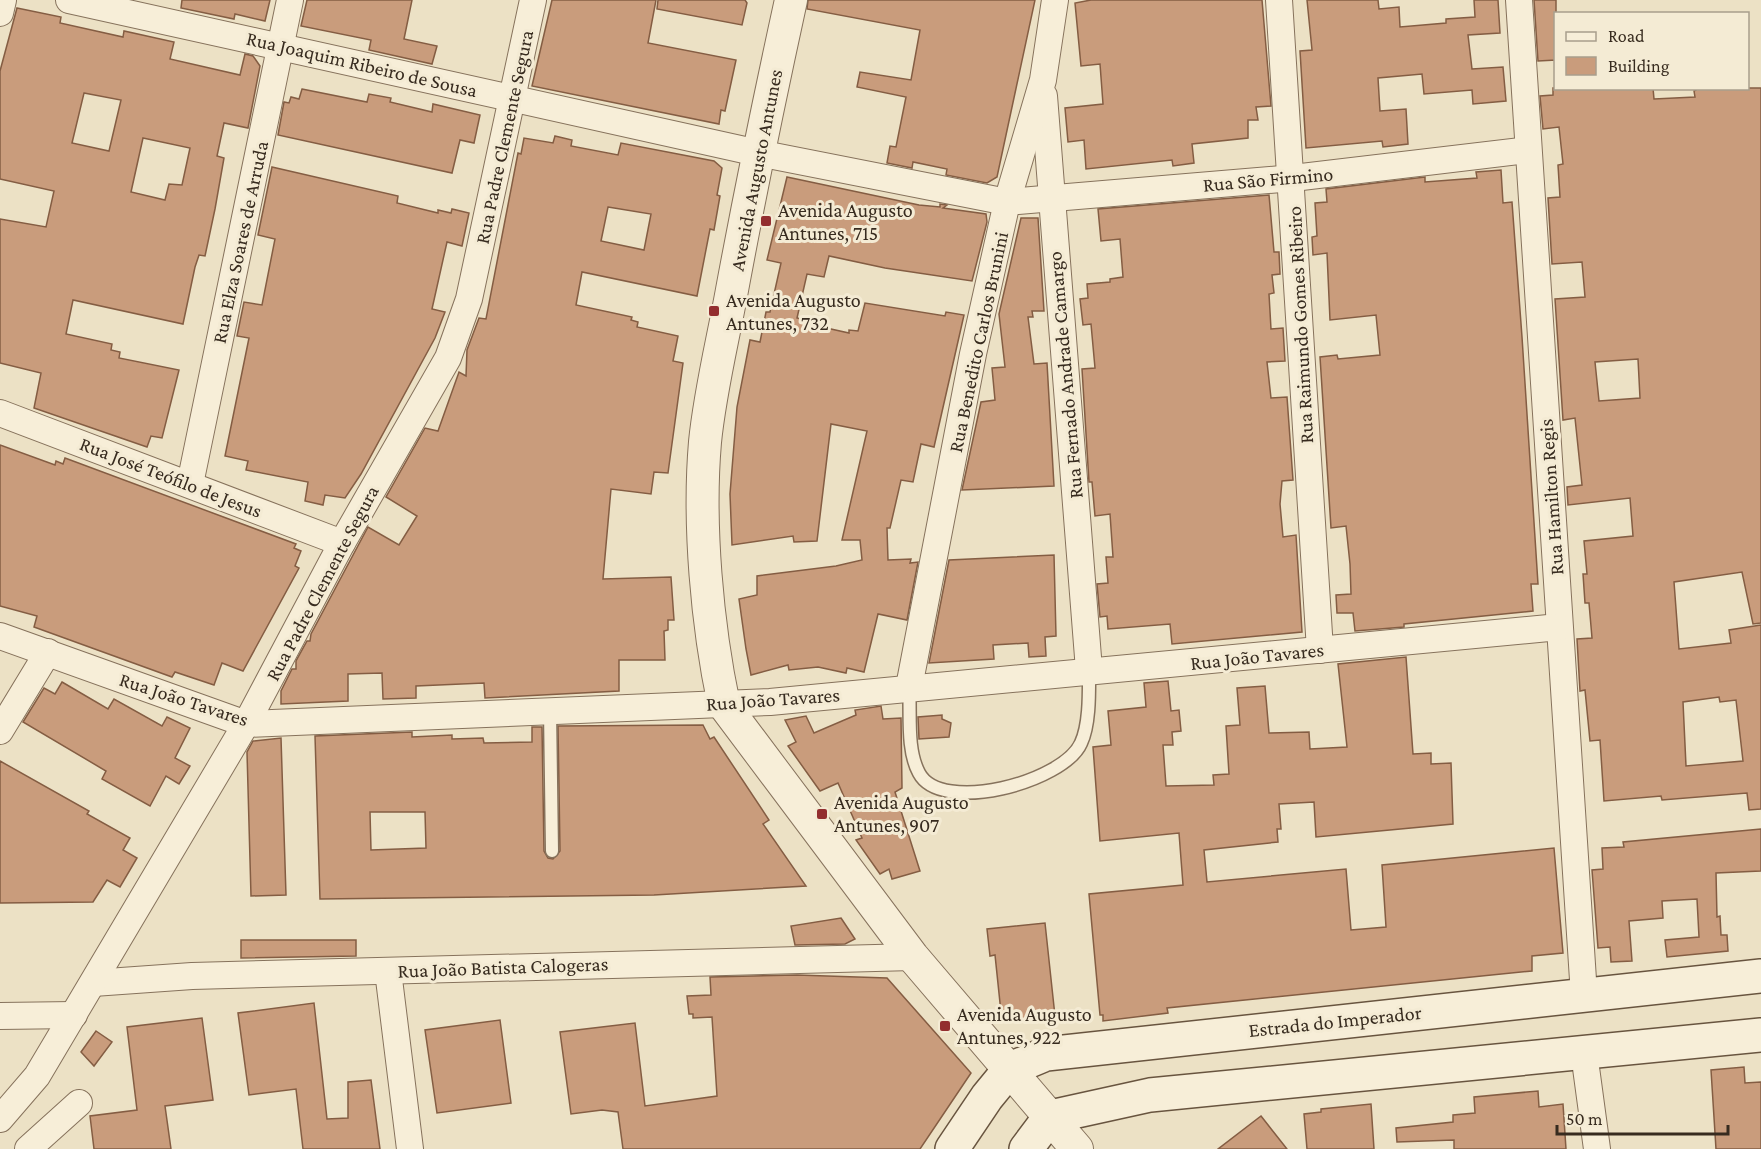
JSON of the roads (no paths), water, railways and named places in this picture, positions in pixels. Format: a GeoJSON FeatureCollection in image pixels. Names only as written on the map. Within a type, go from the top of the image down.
{"type":"FeatureCollection","features":[{"type":"Feature","properties":{"kind":"main road","name":"Estrada do Imperador"},"geometry":{"type":"LineString","coordinates":[[952,1149],[987,1096],[1010,1069],[1046,1054],[1080,1048],[1761,976]]}},
{"type":"Feature","properties":{"kind":"main road"},"geometry":{"type":"LineString","coordinates":[[1026,1149],[1050,1117],[1150,1095],[1761,1035]]}},
{"type":"Feature","properties":{"kind":"street"},"geometry":{"type":"LineString","coordinates":[[0,13],[3,0]]}},
{"type":"Feature","properties":{"kind":"street","name":"Rua Joaquim Ribeiro de Sousa"},"geometry":{"type":"LineString","coordinates":[[69,0],[758,153],[1007,202]]}},
{"type":"Feature","properties":{"kind":"street","name":"Rua Elza Soares de Arruda"},"geometry":{"type":"LineString","coordinates":[[190,484],[290,0]]}},
{"type":"Feature","properties":{"kind":"street","name":"Rua Padre Clemente Segura"},"geometry":{"type":"LineString","coordinates":[[0,1119],[37,1076],[246,724],[342,543],[448,358],[470,299],[533,0]]}},
{"type":"Feature","properties":{"kind":"street","name":"Avenida Augusto Antunes"},"geometry":{"type":"LineString","coordinates":[[791,0],[758,153],[705,443],[704,516],[709,602],[714,659],[724,705],[913,957],[1077,1149]]}},
{"type":"Feature","properties":{"kind":"street","name":"Rua Benedito Carlos Brunini"},"geometry":{"type":"LineString","coordinates":[[909,687],[973,354],[1007,202],[1042,80],[1056,0]]}},
{"type":"Feature","properties":{"kind":"street","name":"Rua Raimundo Gomes Ribeiro"},"geometry":{"type":"LineString","coordinates":[[1280,0],[1293,178],[1294,235],[1320,650]]}},
{"type":"Feature","properties":{"kind":"street","name":"Rua Hamilton Regis"},"geometry":{"type":"LineString","coordinates":[[1519,0],[1584,995]]}},
{"type":"Feature","properties":{"kind":"street","name":"Rua Fernado Andrade Camargo"},"geometry":{"type":"LineString","coordinates":[[1042,80],[1089,670]]}},
{"type":"Feature","properties":{"kind":"street","name":"Rua São Firmino"},"geometry":{"type":"LineString","coordinates":[[1007,202],[1293,178],[1528,150]]}},
{"type":"Feature","properties":{"kind":"street","name":"Rua José Teófilo de Jesus"},"geometry":{"type":"LineString","coordinates":[[0,413],[342,543]]}},
{"type":"Feature","properties":{"kind":"street","name":"Rua João Tavares"},"geometry":{"type":"LineString","coordinates":[[0,636],[246,724],[550,710],[724,705],[1559,627]]}},
{"type":"Feature","properties":{"kind":"street"},"geometry":{"type":"LineString","coordinates":[[0,731],[48,652]]}},
{"type":"Feature","properties":{"kind":"street","name":"Rua João Batista Calogeras"},"geometry":{"type":"LineString","coordinates":[[93,982],[192,976],[913,957]]}},
{"type":"Feature","properties":{"kind":"street"},"geometry":{"type":"LineString","coordinates":[[388,971],[410,1149]]}},
{"type":"Feature","properties":{"kind":"street"},"geometry":{"type":"LineString","coordinates":[[0,1016],[74,1015]]}},
{"type":"Feature","properties":{"kind":"street"},"geometry":{"type":"LineString","coordinates":[[1584,1053],[1597,1149]]}},
{"type":"Feature","properties":{"kind":"street"},"geometry":{"type":"LineString","coordinates":[[28,1149],[80,1103]]}},
{"type":"Feature","properties":{"kind":"lane"},"geometry":{"type":"LineString","coordinates":[[909,687],[912,751],[919,773],[927,783],[940,791],[957,793],[1028,783],[1062,764],[1081,743],[1089,698],[1089,670]]}},
{"type":"Feature","properties":{"kind":"lane"},"geometry":{"type":"LineString","coordinates":[[550,710],[552,851]]}},
{"type":"Feature","properties":{"kind":"place","name":"Avenida Augusto Antunes, 715"},"geometry":{"type":"Point","coordinates":[766,221]}},
{"type":"Feature","properties":{"kind":"place","name":"Avenida Augusto Antunes, 732"},"geometry":{"type":"Point","coordinates":[714,311]}},
{"type":"Feature","properties":{"kind":"place","name":"Avenida Augusto Antunes, 907"},"geometry":{"type":"Point","coordinates":[822,814]}},
{"type":"Feature","properties":{"kind":"place","name":"Avenida Augusto Antunes, 922"},"geometry":{"type":"Point","coordinates":[945,1026]}}]}
